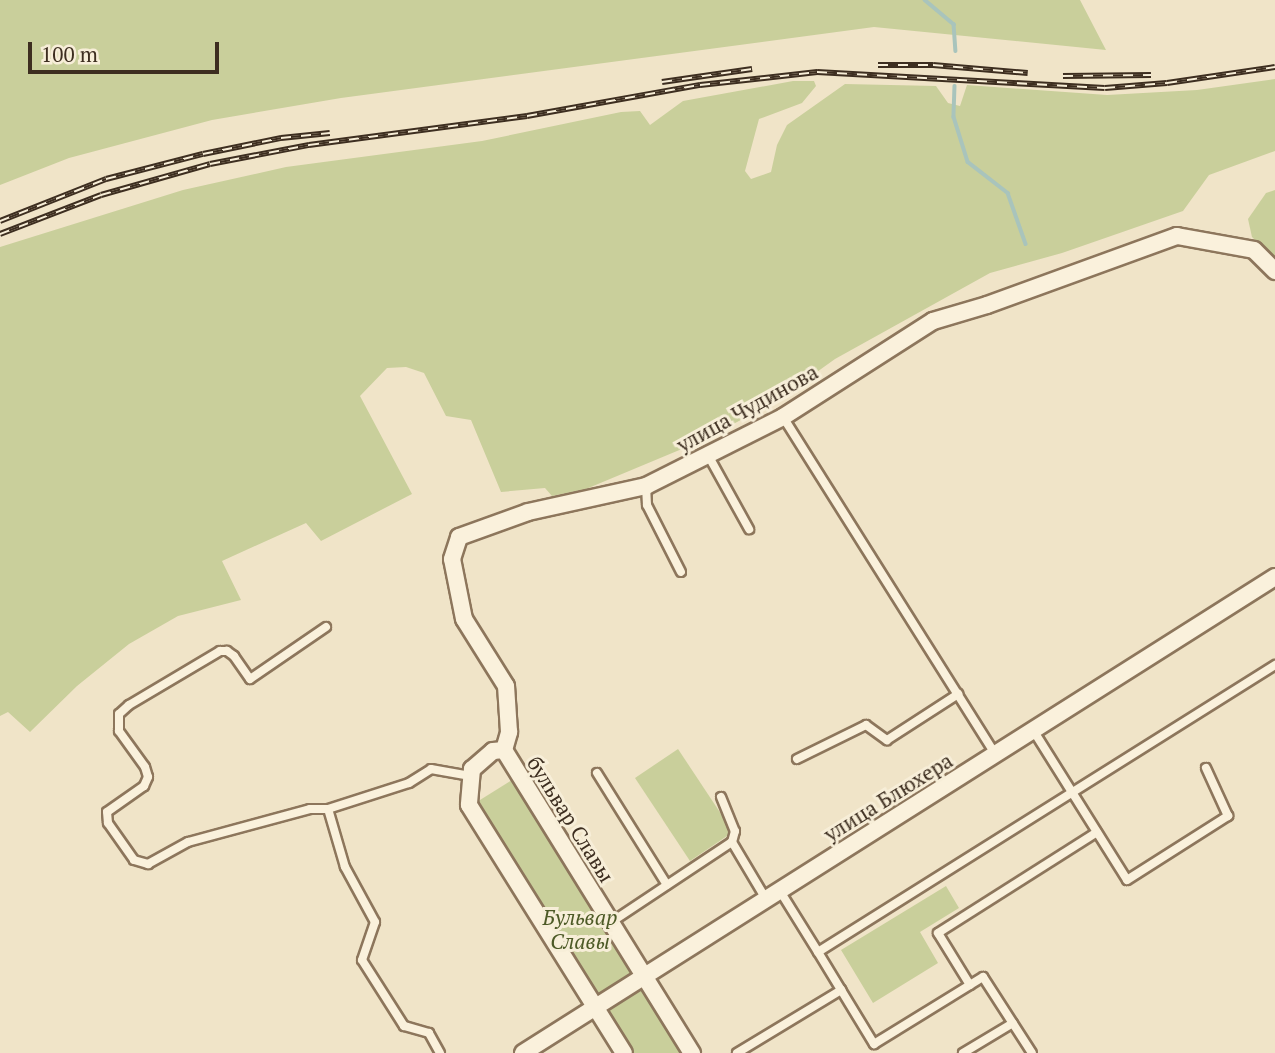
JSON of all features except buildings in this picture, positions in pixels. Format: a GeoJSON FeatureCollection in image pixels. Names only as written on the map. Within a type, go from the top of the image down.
{"type":"FeatureCollection","features":[{"type":"Feature","properties":{"kind":"street","name":"улица Чудинова"},"geometry":{"type":"LineString","coordinates":[[503,750],[509,732],[506,686],[464,619],[452,559],[459,537],[528,512],[646,486],[783,417],[933,321],[987,305],[1178,236],[1254,250],[1275,271]]}},
{"type":"Feature","properties":{"kind":"street","name":"улица Блюхера"},"geometry":{"type":"LineString","coordinates":[[523,1053],[1275,577]]}},
{"type":"Feature","properties":{"kind":"street"},"geometry":{"type":"LineString","coordinates":[[503,750],[493,751],[472,769],[469,805],[624,1053]]}},
{"type":"Feature","properties":{"kind":"street","name":"бульвар Славы"},"geometry":{"type":"LineString","coordinates":[[503,750],[692,1053]]}},
{"type":"Feature","properties":{"kind":"lane"},"geometry":{"type":"LineString","coordinates":[[783,417],[996,754]]}},
{"type":"Feature","properties":{"kind":"lane"},"geometry":{"type":"LineString","coordinates":[[708,455],[749,529]]}},
{"type":"Feature","properties":{"kind":"lane"},"geometry":{"type":"LineString","coordinates":[[646,486],[647,505],[681,572]]}},
{"type":"Feature","properties":{"kind":"lane"},"geometry":{"type":"LineString","coordinates":[[326,627],[250,679],[233,656],[227,651],[220,651],[129,705],[119,714],[119,731],[145,767],[148,777],[144,786],[107,812],[108,822],[134,860],[148,864],[188,842],[310,809],[328,808],[409,783],[431,769],[470,776]]}},
{"type":"Feature","properties":{"kind":"lane"},"geometry":{"type":"LineString","coordinates":[[818,952],[1275,665]]}},
{"type":"Feature","properties":{"kind":"lane"},"geometry":{"type":"LineString","coordinates":[[797,759],[866,725],[887,740],[958,694]]}},
{"type":"Feature","properties":{"kind":"lane"},"geometry":{"type":"LineString","coordinates":[[1033,730],[1127,880],[1228,816],[1206,768]]}},
{"type":"Feature","properties":{"kind":"lane"},"geometry":{"type":"LineString","coordinates":[[597,773],[667,885]]}},
{"type":"Feature","properties":{"kind":"lane"},"geometry":{"type":"LineString","coordinates":[[610,923],[732,842],[735,831],[721,797]]}},
{"type":"Feature","properties":{"kind":"lane"},"geometry":{"type":"LineString","coordinates":[[328,808],[345,867],[375,922],[362,960],[404,1026],[429,1033],[440,1053]]}},
{"type":"Feature","properties":{"kind":"lane"},"geometry":{"type":"LineString","coordinates":[[970,985],[937,933],[1097,832]]}},
{"type":"Feature","properties":{"kind":"lane"},"geometry":{"type":"LineString","coordinates":[[732,842],[818,952],[874,1044],[983,977],[1032,1053]]}},
{"type":"Feature","properties":{"kind":"lane"},"geometry":{"type":"LineString","coordinates":[[737,1053],[841,990]]}},
{"type":"Feature","properties":{"kind":"lane"},"geometry":{"type":"LineString","coordinates":[[964,1053],[1013,1023]]}},
{"type":"Feature","properties":{"kind":"green space"},"geometry":{"type":"Polygon","coordinates":[[[0,0],[1080,0],[1106,50],[874,27],[341,98],[212,120],[69,158],[0,185],[0,0]]]}},
{"type":"Feature","properties":{"kind":"green space"},"geometry":{"type":"Polygon","coordinates":[[[1275,79],[1275,151],[1209,175],[1183,211],[1062,253],[990,273],[835,359],[775,402],[701,441],[586,489],[552,496],[545,488],[501,492],[471,420],[446,416],[424,373],[406,367],[387,368],[360,396],[412,494],[321,541],[306,523],[222,561],[241,600],[178,616],[129,644],[77,686],[30,732],[8,712],[0,716],[0,247],[183,190],[286,167],[482,141],[621,112],[640,111],[650,125],[683,101],[793,81],[814,81],[816,86],[802,103],[759,119],[745,171],[751,179],[771,172],[777,145],[787,125],[845,84],[936,86],[948,103],[960,106],[967,85],[1107,95],[1197,90],[1275,79]]]}},
{"type":"Feature","properties":{"kind":"green space"},"geometry":{"type":"Polygon","coordinates":[[[1275,190],[1275,260],[1252,237],[1248,219],[1266,193],[1275,190]]]}},
{"type":"Feature","properties":{"kind":"green space"},"geometry":{"type":"Polygon","coordinates":[[[678,749],[733,832],[690,861],[635,778],[678,749]]]}},
{"type":"Feature","properties":{"kind":"green space","name":"Бульвар Славы"},"geometry":{"type":"Polygon","coordinates":[[[515,778],[689,1053],[628,1053],[472,805],[515,778]]]}},
{"type":"Feature","properties":{"kind":"green space"},"geometry":{"type":"Polygon","coordinates":[[[946,886],[959,908],[920,932],[938,963],[873,1003],[841,950],[946,886]]]}},
{"type":"Feature","properties":{"kind":"waterway"},"geometry":{"type":"LineString","coordinates":[[925,0],[954,24],[956,51]]}},
{"type":"Feature","properties":{"kind":"waterway"},"geometry":{"type":"LineString","coordinates":[[955,86],[954,117],[968,162],[1008,193],[1026,244]]}},
{"type":"Feature","properties":{"kind":"railway"},"geometry":{"type":"LineString","coordinates":[[878,65],[933,65],[1028,73]]}},
{"type":"Feature","properties":{"kind":"railway"},"geometry":{"type":"LineString","coordinates":[[0,234],[101,195],[210,164],[309,145],[527,116],[700,85],[817,72],[1105,88],[1167,83],[1275,67]]}},
{"type":"Feature","properties":{"kind":"railway"},"geometry":{"type":"LineString","coordinates":[[662,82],[752,69]]}},
{"type":"Feature","properties":{"kind":"railway"},"geometry":{"type":"LineString","coordinates":[[1063,76],[1151,75]]}},
{"type":"Feature","properties":{"kind":"railway"},"geometry":{"type":"LineString","coordinates":[[0,221],[106,179],[203,154],[281,138],[330,133]]}}]}
